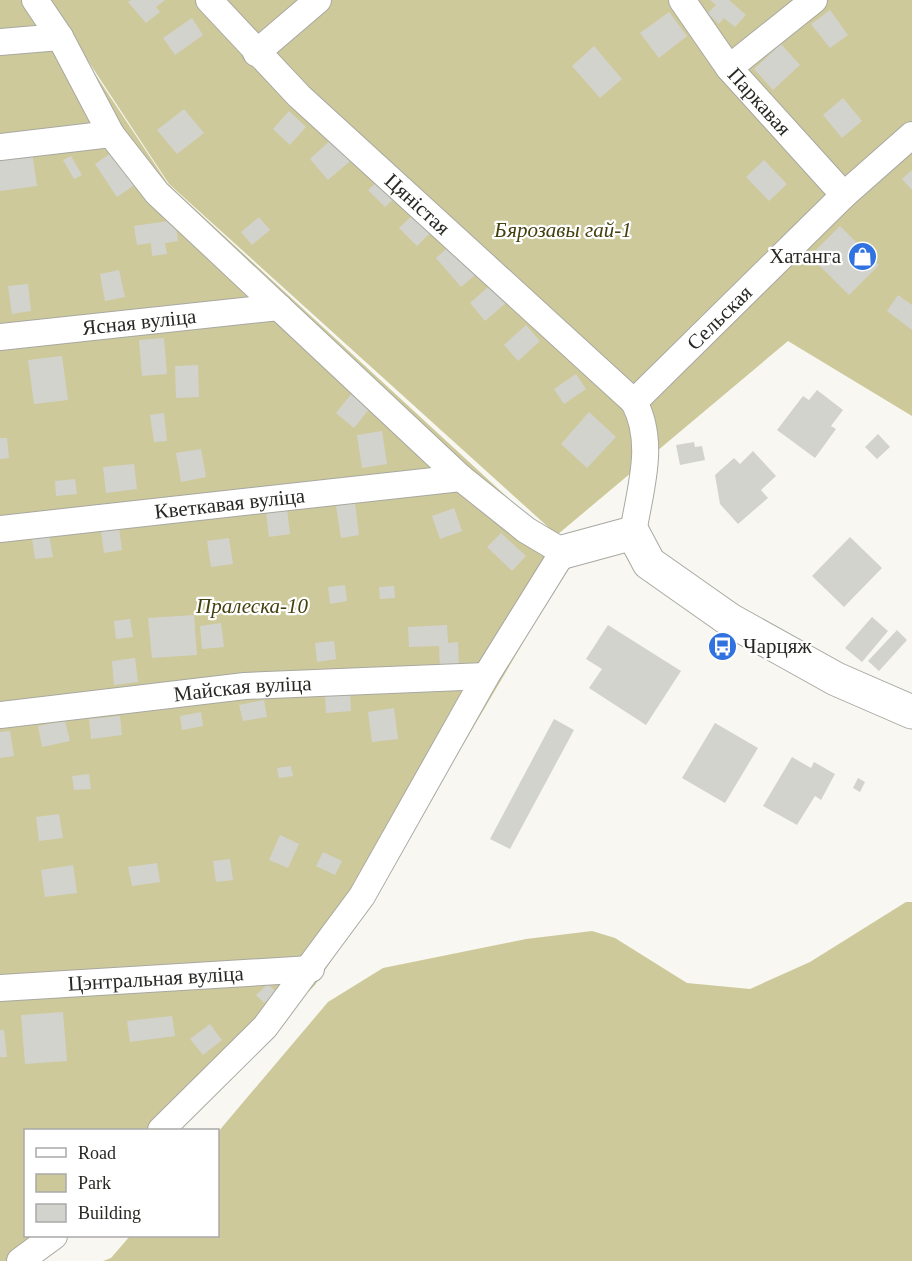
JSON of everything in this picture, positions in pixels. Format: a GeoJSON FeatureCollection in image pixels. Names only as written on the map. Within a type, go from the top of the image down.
{"type":"FeatureCollection","features":[{"type":"Feature","properties":{"kind":"street"},"geometry":{"type":"LineString","coordinates":[[35,0],[60,37],[111,134],[157,193],[461,478],[526,530],[563,552]]}},
{"type":"Feature","properties":{"kind":"street","name":"Цяністая"},"geometry":{"type":"LineString","coordinates":[[209,0],[256,53],[299,96],[634,402]]}},
{"type":"Feature","properties":{"kind":"street"},"geometry":{"type":"LineString","coordinates":[[256,53],[318,0]]}},
{"type":"Feature","properties":{"kind":"street","name":"Паркавая"},"geometry":{"type":"LineString","coordinates":[[682,0],[729,68],[844,195]]}},
{"type":"Feature","properties":{"kind":"street"},"geometry":{"type":"LineString","coordinates":[[729,68],[814,0]]}},
{"type":"Feature","properties":{"kind":"street"},"geometry":{"type":"LineString","coordinates":[[0,42],[60,37]]}},
{"type":"Feature","properties":{"kind":"street"},"geometry":{"type":"LineString","coordinates":[[0,147],[111,134]]}},
{"type":"Feature","properties":{"kind":"street","name":"Сельская"},"geometry":{"type":"LineString","coordinates":[[634,402],[844,195],[912,135]]}},
{"type":"Feature","properties":{"kind":"street","name":"Ясная вуліца"},"geometry":{"type":"LineString","coordinates":[[0,337],[279,307]]}},
{"type":"Feature","properties":{"kind":"street"},"geometry":{"type":"LineString","coordinates":[[634,402],[642,417],[646,435],[645,464],[633,533],[649,563],[729,620],[836,679],[912,712]]}},
{"type":"Feature","properties":{"kind":"street","name":"Кветкавая вуліца"},"geometry":{"type":"LineString","coordinates":[[0,529],[461,478]]}},
{"type":"Feature","properties":{"kind":"street"},"geometry":{"type":"LineString","coordinates":[[163,1129],[265,1027],[311,969],[362,896],[486,676],[563,552],[633,533]]}},
{"type":"Feature","properties":{"kind":"street","name":"Майская вуліца"},"geometry":{"type":"LineString","coordinates":[[0,715],[245,686],[486,676]]}},
{"type":"Feature","properties":{"kind":"street","name":"Цэнтральная вуліца"},"geometry":{"type":"LineString","coordinates":[[0,988],[311,969]]}},
{"type":"Feature","properties":{"kind":"street"},"geometry":{"type":"LineString","coordinates":[[0,1252],[39,1248]]}},
{"type":"Feature","properties":{"kind":"green space","name":"Пралеска-10"},"geometry":{"type":"Polygon","coordinates":[[[0,0],[46,0],[168,184],[573,558],[371,901],[315,985],[172,1129],[24,1129],[24,1237],[67,1237],[38,1258],[0,1261],[0,0]]]}},
{"type":"Feature","properties":{"kind":"green space","name":"Бярозавы гай-1"},"geometry":{"type":"Polygon","coordinates":[[[48,0],[912,0],[912,416],[788,341],[557,535],[169,184],[48,0]]]}},
{"type":"Feature","properties":{"kind":"green space"},"geometry":{"type":"Polygon","coordinates":[[[906,902],[912,902],[912,1261],[103,1261],[111,1258],[129,1237],[219,1237],[219,1131],[328,1002],[383,968],[526,939],[592,931],[615,938],[687,983],[750,989],[810,962],[906,902]]]}},
{"type":"Feature","properties":{"kind":"building"},"geometry":{"type":"Polygon","coordinates":[[[131,0],[165,0],[156,7],[160,12],[146,23],[128,2],[131,0]]]}},
{"type":"Feature","properties":{"kind":"building"},"geometry":{"type":"Polygon","coordinates":[[[710,0],[729,0],[746,15],[735,27],[724,18],[719,24],[708,13],[716,5],[710,0]]]}},
{"type":"Feature","properties":{"kind":"building"},"geometry":{"type":"Polygon","coordinates":[[[830,10],[848,35],[830,48],[811,24],[830,10]]]}},
{"type":"Feature","properties":{"kind":"building"},"geometry":{"type":"Polygon","coordinates":[[[669,12],[687,36],[659,58],[640,33],[669,12]]]}},
{"type":"Feature","properties":{"kind":"building"},"geometry":{"type":"Polygon","coordinates":[[[192,18],[203,35],[175,55],[163,38],[192,18]]]}},
{"type":"Feature","properties":{"kind":"building"},"geometry":{"type":"Polygon","coordinates":[[[781,44],[800,65],[773,90],[754,69],[781,44]]]}},
{"type":"Feature","properties":{"kind":"building"},"geometry":{"type":"Polygon","coordinates":[[[594,46],[622,79],[600,98],[572,66],[594,46]]]}},
{"type":"Feature","properties":{"kind":"building"},"geometry":{"type":"Polygon","coordinates":[[[843,98],[862,121],[842,138],[823,115],[843,98]]]}},
{"type":"Feature","properties":{"kind":"building"},"geometry":{"type":"Polygon","coordinates":[[[184,109],[204,133],[177,154],[157,130],[184,109]]]}},
{"type":"Feature","properties":{"kind":"building"},"geometry":{"type":"Polygon","coordinates":[[[289,111],[306,127],[290,145],[273,129],[289,111]]]}},
{"type":"Feature","properties":{"kind":"building"},"geometry":{"type":"Polygon","coordinates":[[[336,135],[355,157],[328,180],[310,159],[336,135]]]}},
{"type":"Feature","properties":{"kind":"building"},"geometry":{"type":"Polygon","coordinates":[[[114,151],[136,184],[117,197],[95,164],[114,151]]]}},
{"type":"Feature","properties":{"kind":"building"},"geometry":{"type":"Polygon","coordinates":[[[32,152],[37,186],[0,191],[0,156],[32,152]]]}},
{"type":"Feature","properties":{"kind":"building"},"geometry":{"type":"Polygon","coordinates":[[[71,156],[82,175],[74,179],[63,160],[71,156]]]}},
{"type":"Feature","properties":{"kind":"building"},"geometry":{"type":"Polygon","coordinates":[[[764,160],[787,184],[769,201],[746,177],[764,160]]]}},
{"type":"Feature","properties":{"kind":"building"},"geometry":{"type":"Polygon","coordinates":[[[912,170],[912,190],[902,179],[912,170]]]}},
{"type":"Feature","properties":{"kind":"building"},"geometry":{"type":"Polygon","coordinates":[[[380,179],[397,196],[385,207],[368,190],[380,179]]]}},
{"type":"Feature","properties":{"kind":"building"},"geometry":{"type":"Polygon","coordinates":[[[417,211],[434,229],[417,246],[399,228],[417,211]]]}},
{"type":"Feature","properties":{"kind":"building"},"geometry":{"type":"Polygon","coordinates":[[[259,217],[270,230],[252,245],[241,232],[259,217]]]}},
{"type":"Feature","properties":{"kind":"building"},"geometry":{"type":"Polygon","coordinates":[[[175,220],[178,241],[165,243],[167,254],[152,256],[151,243],[137,245],[134,226],[175,220]]]}},
{"type":"Feature","properties":{"kind":"building"},"geometry":{"type":"Polygon","coordinates":[[[840,226],[879,265],[849,295],[810,256],[840,226]]]}},
{"type":"Feature","properties":{"kind":"building"},"geometry":{"type":"Polygon","coordinates":[[[455,241],[480,271],[461,287],[436,258],[455,241]]]}},
{"type":"Feature","properties":{"kind":"building"},"geometry":{"type":"Polygon","coordinates":[[[119,270],[125,297],[105,301],[100,274],[119,270]]]}},
{"type":"Feature","properties":{"kind":"building"},"geometry":{"type":"Polygon","coordinates":[[[497,279],[513,297],[485,321],[470,303],[497,279]]]}},
{"type":"Feature","properties":{"kind":"building"},"geometry":{"type":"Polygon","coordinates":[[[28,284],[31,311],[12,314],[8,286],[28,284]]]}},
{"type":"Feature","properties":{"kind":"building"},"geometry":{"type":"Polygon","coordinates":[[[898,295],[912,305],[912,330],[887,311],[898,295]]]}},
{"type":"Feature","properties":{"kind":"building"},"geometry":{"type":"Polygon","coordinates":[[[526,325],[540,341],[518,361],[504,345],[526,325]]]}},
{"type":"Feature","properties":{"kind":"building"},"geometry":{"type":"Polygon","coordinates":[[[164,338],[167,374],[142,376],[139,340],[164,338]]]}},
{"type":"Feature","properties":{"kind":"building"},"geometry":{"type":"Polygon","coordinates":[[[62,356],[68,400],[34,404],[28,360],[62,356]]]}},
{"type":"Feature","properties":{"kind":"building"},"geometry":{"type":"Polygon","coordinates":[[[198,365],[199,397],[176,398],[175,366],[198,365]]]}},
{"type":"Feature","properties":{"kind":"building"},"geometry":{"type":"Polygon","coordinates":[[[576,374],[586,389],[564,404],[554,389],[576,374]]]}},
{"type":"Feature","properties":{"kind":"building"},"geometry":{"type":"Polygon","coordinates":[[[817,390],[843,410],[831,426],[836,429],[815,458],[777,430],[803,396],[809,400],[817,390]]]}},
{"type":"Feature","properties":{"kind":"building"},"geometry":{"type":"Polygon","coordinates":[[[352,393],[370,408],[354,428],[336,413],[352,393]]]}},
{"type":"Feature","properties":{"kind":"building"},"geometry":{"type":"Polygon","coordinates":[[[589,412],[616,437],[587,468],[561,444],[589,412]]]}},
{"type":"Feature","properties":{"kind":"building"},"geometry":{"type":"Polygon","coordinates":[[[164,413],[167,441],[154,442],[150,415],[164,413]]]}},
{"type":"Feature","properties":{"kind":"building"},"geometry":{"type":"Polygon","coordinates":[[[382,431],[387,464],[362,468],[357,435],[382,431]]]}},
{"type":"Feature","properties":{"kind":"building"},"geometry":{"type":"Polygon","coordinates":[[[878,434],[890,447],[877,459],[865,447],[878,434]]]}},
{"type":"Feature","properties":{"kind":"building"},"geometry":{"type":"Polygon","coordinates":[[[0,438],[7,438],[9,458],[0,459],[0,438]]]}},
{"type":"Feature","properties":{"kind":"building"},"geometry":{"type":"Polygon","coordinates":[[[694,442],[695,447],[702,446],[705,460],[680,465],[676,445],[694,442]]]}},
{"type":"Feature","properties":{"kind":"building"},"geometry":{"type":"Polygon","coordinates":[[[201,449],[206,477],[181,482],[176,453],[201,449]]]}},
{"type":"Feature","properties":{"kind":"building"},"geometry":{"type":"Polygon","coordinates":[[[753,451],[776,476],[761,490],[768,498],[738,524],[720,504],[715,475],[734,458],[740,464],[753,451]]]}},
{"type":"Feature","properties":{"kind":"building"},"geometry":{"type":"Polygon","coordinates":[[[134,464],[137,489],[106,493],[103,467],[134,464]]]}},
{"type":"Feature","properties":{"kind":"building"},"geometry":{"type":"Polygon","coordinates":[[[75,479],[77,494],[56,496],[55,481],[75,479]]]}},
{"type":"Feature","properties":{"kind":"building"},"geometry":{"type":"Polygon","coordinates":[[[355,503],[359,535],[341,538],[336,506],[355,503]]]}},
{"type":"Feature","properties":{"kind":"building"},"geometry":{"type":"Polygon","coordinates":[[[454,508],[462,531],[440,539],[432,516],[454,508]]]}},
{"type":"Feature","properties":{"kind":"building"},"geometry":{"type":"Polygon","coordinates":[[[287,509],[290,534],[269,537],[266,512],[287,509]]]}},
{"type":"Feature","properties":{"kind":"building"},"geometry":{"type":"Polygon","coordinates":[[[119,528],[122,550],[104,553],[101,531],[119,528]]]}},
{"type":"Feature","properties":{"kind":"building"},"geometry":{"type":"Polygon","coordinates":[[[501,533],[526,556],[512,571],[487,547],[501,533]]]}},
{"type":"Feature","properties":{"kind":"building"},"geometry":{"type":"Polygon","coordinates":[[[49,535],[53,557],[35,559],[32,538],[49,535]]]}},
{"type":"Feature","properties":{"kind":"building"},"geometry":{"type":"Polygon","coordinates":[[[850,537],[882,568],[844,607],[812,576],[850,537]]]}},
{"type":"Feature","properties":{"kind":"building"},"geometry":{"type":"Polygon","coordinates":[[[229,538],[233,564],[211,567],[207,541],[229,538]]]}},
{"type":"Feature","properties":{"kind":"building"},"geometry":{"type":"Polygon","coordinates":[[[345,585],[347,601],[330,604],[328,587],[345,585]]]}},
{"type":"Feature","properties":{"kind":"building"},"geometry":{"type":"Polygon","coordinates":[[[394,586],[395,598],[380,599],[379,587],[394,586]]]}},
{"type":"Feature","properties":{"kind":"building"},"geometry":{"type":"Polygon","coordinates":[[[194,615],[197,655],[152,658],[148,618],[194,615]]]}},
{"type":"Feature","properties":{"kind":"building"},"geometry":{"type":"Polygon","coordinates":[[[872,617],[888,631],[862,662],[845,648],[872,617]]]}},
{"type":"Feature","properties":{"kind":"building"},"geometry":{"type":"Polygon","coordinates":[[[130,619],[133,637],[116,639],[114,621],[130,619]]]}},
{"type":"Feature","properties":{"kind":"building"},"geometry":{"type":"Polygon","coordinates":[[[221,623],[224,647],[202,649],[200,626],[221,623]]]}},
{"type":"Feature","properties":{"kind":"building"},"geometry":{"type":"Polygon","coordinates":[[[447,625],[448,643],[458,642],[459,668],[440,669],[439,646],[409,647],[408,627],[447,625]]]}},
{"type":"Feature","properties":{"kind":"building"},"geometry":{"type":"Polygon","coordinates":[[[608,625],[681,671],[646,725],[589,688],[602,669],[586,659],[608,625]]]}},
{"type":"Feature","properties":{"kind":"building"},"geometry":{"type":"Polygon","coordinates":[[[897,630],[907,640],[879,671],[868,661],[897,630]]]}},
{"type":"Feature","properties":{"kind":"building"},"geometry":{"type":"Polygon","coordinates":[[[334,641],[336,659],[317,662],[315,643],[334,641]]]}},
{"type":"Feature","properties":{"kind":"building"},"geometry":{"type":"Polygon","coordinates":[[[135,658],[138,682],[114,685],[112,661],[135,658]]]}},
{"type":"Feature","properties":{"kind":"building"},"geometry":{"type":"Polygon","coordinates":[[[350,694],[351,711],[326,713],[325,696],[350,694]]]}},
{"type":"Feature","properties":{"kind":"building"},"geometry":{"type":"Polygon","coordinates":[[[264,700],[267,717],[243,721],[239,705],[264,700]]]}},
{"type":"Feature","properties":{"kind":"building"},"geometry":{"type":"Polygon","coordinates":[[[394,708],[398,739],[372,742],[368,712],[394,708]]]}},
{"type":"Feature","properties":{"kind":"building"},"geometry":{"type":"Polygon","coordinates":[[[201,712],[203,726],[182,730],[180,716],[201,712]]]}},
{"type":"Feature","properties":{"kind":"building"},"geometry":{"type":"Polygon","coordinates":[[[120,716],[122,735],[91,739],[89,719],[120,716]]]}},
{"type":"Feature","properties":{"kind":"building"},"geometry":{"type":"Polygon","coordinates":[[[554,719],[574,730],[510,849],[490,839],[554,719]]]}},
{"type":"Feature","properties":{"kind":"building"},"geometry":{"type":"Polygon","coordinates":[[[65,721],[70,741],[42,747],[38,726],[65,721]]]}},
{"type":"Feature","properties":{"kind":"building"},"geometry":{"type":"Polygon","coordinates":[[[715,723],[758,748],[725,803],[682,778],[715,723]]]}},
{"type":"Feature","properties":{"kind":"building"},"geometry":{"type":"Polygon","coordinates":[[[10,731],[14,756],[0,758],[0,732],[10,731]]]}},
{"type":"Feature","properties":{"kind":"building"},"geometry":{"type":"Polygon","coordinates":[[[792,757],[811,768],[814,762],[835,774],[821,800],[815,796],[797,825],[763,806],[792,757]]]}},
{"type":"Feature","properties":{"kind":"building"},"geometry":{"type":"Polygon","coordinates":[[[291,766],[293,776],[279,778],[277,768],[291,766]]]}},
{"type":"Feature","properties":{"kind":"building"},"geometry":{"type":"Polygon","coordinates":[[[89,774],[91,789],[74,790],[72,776],[89,774]]]}},
{"type":"Feature","properties":{"kind":"building"},"geometry":{"type":"Polygon","coordinates":[[[858,778],[865,782],[860,792],[853,788],[858,778]]]}},
{"type":"Feature","properties":{"kind":"building"},"geometry":{"type":"Polygon","coordinates":[[[59,814],[63,838],[39,841],[36,817],[59,814]]]}},
{"type":"Feature","properties":{"kind":"building"},"geometry":{"type":"Polygon","coordinates":[[[280,835],[299,844],[288,868],[269,860],[280,835]]]}},
{"type":"Feature","properties":{"kind":"building"},"geometry":{"type":"Polygon","coordinates":[[[323,852],[342,861],[335,875],[316,866],[323,852]]]}},
{"type":"Feature","properties":{"kind":"building"},"geometry":{"type":"Polygon","coordinates":[[[230,859],[233,880],[216,882],[213,861],[230,859]]]}},
{"type":"Feature","properties":{"kind":"building"},"geometry":{"type":"Polygon","coordinates":[[[157,863],[160,882],[132,886],[128,867],[157,863]]]}},
{"type":"Feature","properties":{"kind":"building"},"geometry":{"type":"Polygon","coordinates":[[[73,865],[77,893],[45,897],[41,870],[73,865]]]}},
{"type":"Feature","properties":{"kind":"building"},"geometry":{"type":"Polygon","coordinates":[[[268,984],[276,992],[264,1003],[256,995],[268,984]]]}},
{"type":"Feature","properties":{"kind":"building"},"geometry":{"type":"Polygon","coordinates":[[[63,1012],[67,1061],[25,1064],[21,1015],[63,1012]]]}},
{"type":"Feature","properties":{"kind":"building"},"geometry":{"type":"Polygon","coordinates":[[[172,1016],[175,1036],[130,1042],[127,1021],[172,1016]]]}},
{"type":"Feature","properties":{"kind":"building"},"geometry":{"type":"Polygon","coordinates":[[[210,1024],[222,1040],[203,1055],[190,1039],[210,1024]]]}},
{"type":"Feature","properties":{"kind":"building"},"geometry":{"type":"Polygon","coordinates":[[[0,1030],[4,1030],[7,1057],[0,1057],[0,1030]]]}},
{"type":"Feature","properties":{"kind":"place","name":"Хатанга"},"geometry":{"type":"Point","coordinates":[862,256]}},
{"type":"Feature","properties":{"kind":"place","name":"Чарцяж"},"geometry":{"type":"Point","coordinates":[722,646]}}]}
